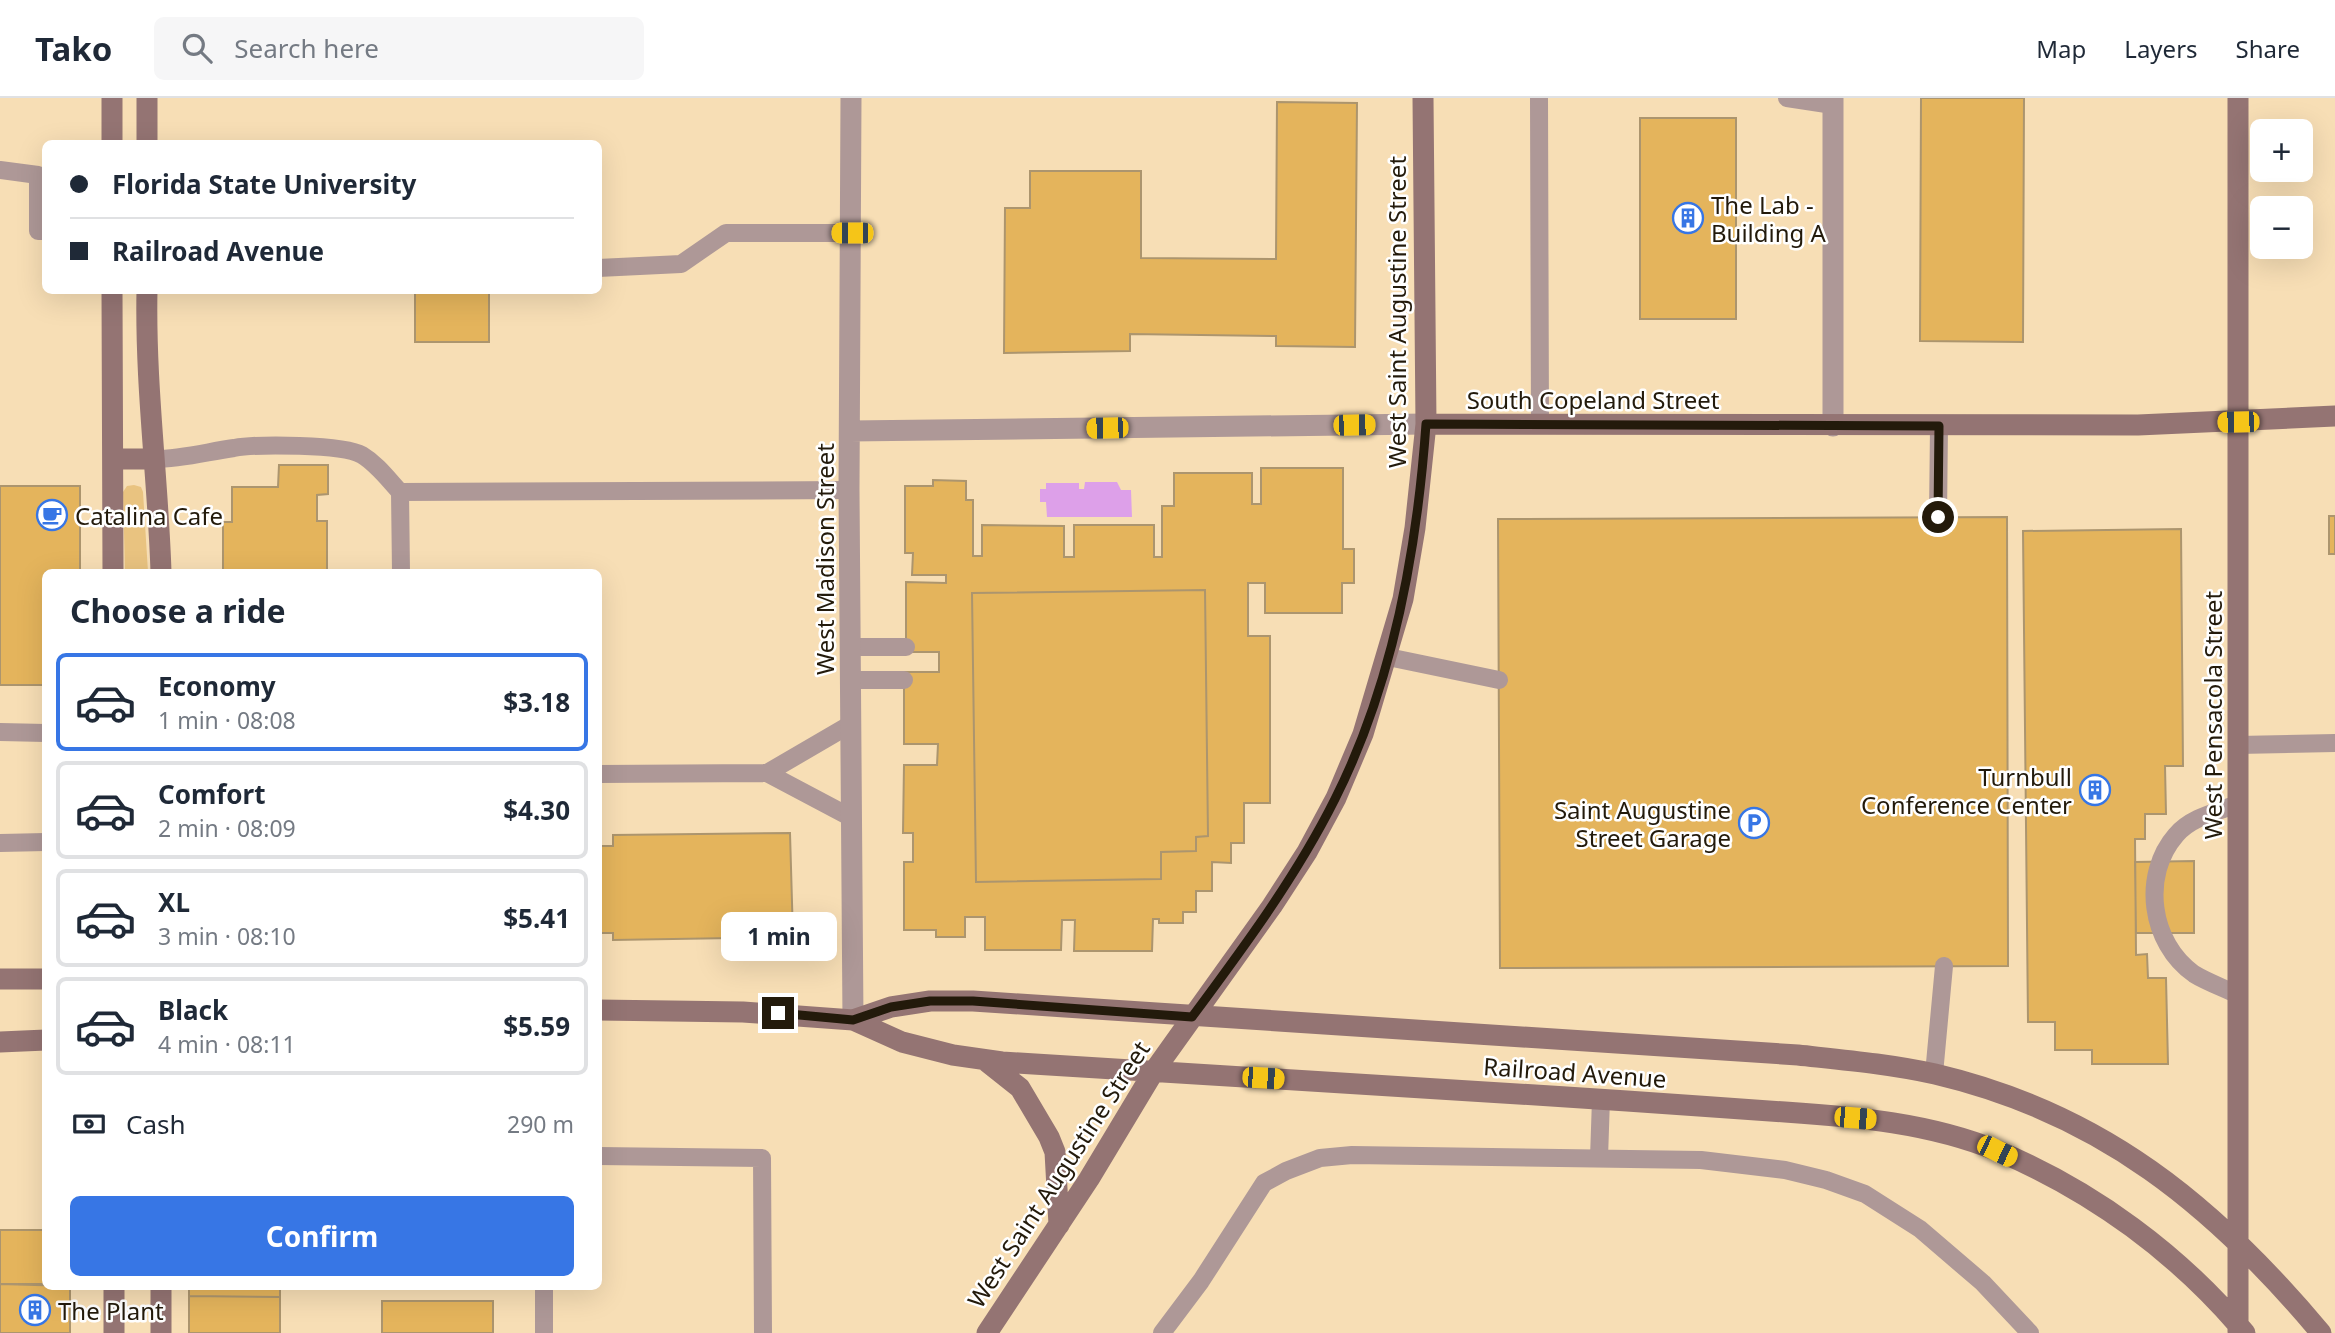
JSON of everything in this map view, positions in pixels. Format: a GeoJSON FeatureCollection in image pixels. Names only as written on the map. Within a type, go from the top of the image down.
{"type":"FeatureCollection","features":[{"type":"Feature","properties":{"kind":"main road"},"geometry":{"type":"LineString","coordinates":[[112,98],[112,140]]}},
{"type":"Feature","properties":{"kind":"main road"},"geometry":{"type":"LineString","coordinates":[[147,98],[147,140]]}},
{"type":"Feature","properties":{"kind":"main road","name":"West Saint Augustine Street"},"geometry":{"type":"LineString","coordinates":[[987,1333],[1059,1225],[1154,1071],[1272,906],[1307,852],[1336,798],[1363,734],[1404,599],[1426,424],[1423,98]]}},
{"type":"Feature","properties":{"kind":"main road","name":"West Pensacola Street"},"geometry":{"type":"LineString","coordinates":[[2238,98],[2240,1330]]}},
{"type":"Feature","properties":{"kind":"main road"},"geometry":{"type":"LineString","coordinates":[[112,294],[113,569]]}},
{"type":"Feature","properties":{"kind":"main road"},"geometry":{"type":"LineString","coordinates":[[147,294],[146,341],[161,569]]}},
{"type":"Feature","properties":{"kind":"main road","name":"South Copeland Street"},"geometry":{"type":"LineString","coordinates":[[1426,424],[2138,425],[2335,416]]}},
{"type":"Feature","properties":{"kind":"main road"},"geometry":{"type":"LineString","coordinates":[[113,459],[154,459]]}},
{"type":"Feature","properties":{"kind":"main road"},"geometry":{"type":"LineString","coordinates":[[0,979],[42,979]]}},
{"type":"Feature","properties":{"kind":"main road","name":"Railroad Avenue"},"geometry":{"type":"LineString","coordinates":[[853,1020],[891,1007],[930,1001],[973,1001],[1798,1055],[1865,1062],[1934,1074],[2003,1093],[2067,1119],[2155,1172],[2266,1271],[2320,1333]]}},
{"type":"Feature","properties":{"kind":"main road","name":"Railroad Avenue"},"geometry":{"type":"LineString","coordinates":[[602,1010],[743,1012],[853,1020],[902,1042],[953,1055],[985,1059],[1601,1099],[1878,1120],[1924,1128],[1997,1151],[2062,1184],[2146,1236],[2192,1275],[2240,1330]]}},
{"type":"Feature","properties":{"kind":"main road"},"geometry":{"type":"LineString","coordinates":[[0,1042],[42,1040]]}},
{"type":"Feature","properties":{"kind":"main road"},"geometry":{"type":"LineString","coordinates":[[985,1059],[1020,1088],[1049,1137],[1055,1152],[1059,1225]]}},
{"type":"Feature","properties":{"kind":"main road"},"geometry":{"type":"LineString","coordinates":[[114,1290],[114,1333]]}},
{"type":"Feature","properties":{"kind":"main road"},"geometry":{"type":"LineString","coordinates":[[161,1290],[161,1333]]}},
{"type":"Feature","properties":{"kind":"street","name":"West Madison Street"},"geometry":{"type":"LineString","coordinates":[[851,98],[849,490],[853,1020]]}},
{"type":"Feature","properties":{"kind":"street"},"geometry":{"type":"LineString","coordinates":[[1833,102],[1833,426]]}},
{"type":"Feature","properties":{"kind":"street","name":"South Copeland Street"},"geometry":{"type":"LineString","coordinates":[[850,430],[1426,424]]}},
{"type":"Feature","properties":{"kind":"lane"},"geometry":{"type":"LineString","coordinates":[[1540,98],[1540,425]]}},
{"type":"Feature","properties":{"kind":"lane"},"geometry":{"type":"LineString","coordinates":[[1787,98],[1833,102]]}},
{"type":"Feature","properties":{"kind":"lane"},"geometry":{"type":"LineString","coordinates":[[0,170],[38,175],[38,231],[42,231]]}},
{"type":"Feature","properties":{"kind":"lane"},"geometry":{"type":"LineString","coordinates":[[602,268],[681,264],[726,233],[852,233]]}},
{"type":"Feature","properties":{"kind":"lane"},"geometry":{"type":"LineString","coordinates":[[1938,517],[1939,426]]}},
{"type":"Feature","properties":{"kind":"lane"},"geometry":{"type":"LineString","coordinates":[[154,459],[188,458],[242,447],[338,448],[360,454],[371,461],[400,492],[401,569]]}},
{"type":"Feature","properties":{"kind":"lane"},"geometry":{"type":"LineString","coordinates":[[400,492],[849,490]]}},
{"type":"Feature","properties":{"kind":"lane"},"geometry":{"type":"LineString","coordinates":[[850,647],[905,647]]}},
{"type":"Feature","properties":{"kind":"lane"},"geometry":{"type":"LineString","coordinates":[[1388,657],[1499,680]]}},
{"type":"Feature","properties":{"kind":"lane"},"geometry":{"type":"LineString","coordinates":[[850,680],[904,680]]}},
{"type":"Feature","properties":{"kind":"lane"},"geometry":{"type":"LineString","coordinates":[[767,773],[851,724]]}},
{"type":"Feature","properties":{"kind":"lane"},"geometry":{"type":"LineString","coordinates":[[0,732],[42,733]]}},
{"type":"Feature","properties":{"kind":"lane"},"geometry":{"type":"LineString","coordinates":[[2238,745],[2335,743]]}},
{"type":"Feature","properties":{"kind":"lane"},"geometry":{"type":"LineString","coordinates":[[602,774],[767,773],[852,818]]}},
{"type":"Feature","properties":{"kind":"lane"},"geometry":{"type":"LineString","coordinates":[[2238,804],[2195,820],[2177,833],[2159,858],[2153,897],[2161,936],[2172,951],[2193,973],[2238,995]]}},
{"type":"Feature","properties":{"kind":"lane"},"geometry":{"type":"LineString","coordinates":[[0,843],[42,842]]}},
{"type":"Feature","properties":{"kind":"lane"},"geometry":{"type":"LineString","coordinates":[[1934,1074],[1944,966]]}},
{"type":"Feature","properties":{"kind":"lane"},"geometry":{"type":"LineString","coordinates":[[1599,1158],[1601,1099]]}},
{"type":"Feature","properties":{"kind":"lane"},"geometry":{"type":"LineString","coordinates":[[1162,1333],[1201,1281],[1264,1183],[1320,1158],[1352,1155],[1701,1160],[1784,1170],[1826,1180],[1865,1194],[1920,1229],[1983,1283],[2030,1333]]}},
{"type":"Feature","properties":{"kind":"lane"},"geometry":{"type":"LineString","coordinates":[[602,1156],[762,1158],[763,1333]]}},
{"type":"Feature","properties":{"kind":"lane"},"geometry":{"type":"LineString","coordinates":[[544,1290],[544,1333]]}},
{"type":"Feature","properties":{"kind":"shaded area"},"geometry":{"type":"Polygon","coordinates":[[[1085,482],[1117,482],[1121,490],[1131,490],[1132,517],[1047,517],[1046,502],[1040,502],[1040,489],[1046,489],[1046,483],[1079,483],[1079,489],[1084,489],[1085,482]]]}},
{"type":"Feature","properties":{"kind":"shaded area"},"geometry":{"type":"Polygon","coordinates":[[[127,486],[141,487],[143,492],[148,569],[125,569],[123,492],[127,486]]]}},
{"type":"Feature","properties":{"kind":"building"},"geometry":{"type":"Polygon","coordinates":[[[1921,98],[2024,98],[2023,342],[1920,341],[1921,98]]]}},
{"type":"Feature","properties":{"kind":"building"},"geometry":{"type":"Polygon","coordinates":[[[1277,102],[1357,103],[1355,347],[1276,346],[1276,336],[1130,334],[1130,351],[1004,353],[1005,208],[1030,208],[1030,171],[1141,171],[1141,258],[1276,259],[1277,102]]]}},
{"type":"Feature","properties":{"kind":"building","name":"The Lab - Building A"},"geometry":{"type":"Polygon","coordinates":[[[1640,118],[1736,118],[1736,319],[1640,319],[1640,118]]]}},
{"type":"Feature","properties":{"kind":"building"},"geometry":{"type":"Polygon","coordinates":[[[415,294],[489,294],[489,342],[415,342],[415,294]]]}},
{"type":"Feature","properties":{"kind":"building"},"geometry":{"type":"Polygon","coordinates":[[[279,465],[328,465],[328,494],[317,495],[317,521],[327,521],[327,569],[223,569],[223,522],[232,522],[232,487],[278,487],[279,465]]]}},
{"type":"Feature","properties":{"kind":"building"},"geometry":{"type":"Polygon","coordinates":[[[1261,468],[1343,468],[1343,549],[1354,549],[1354,583],[1342,583],[1342,613],[1265,613],[1265,583],[1248,583],[1248,636],[1270,636],[1270,803],[1244,803],[1244,843],[1231,843],[1231,863],[1212,862],[1212,891],[1196,891],[1196,912],[1183,912],[1183,923],[1159,923],[1159,919],[1153,919],[1152,951],[1074,951],[1075,920],[1062,920],[1061,950],[985,950],[985,917],[965,917],[965,937],[936,937],[936,930],[904,930],[904,862],[913,862],[913,833],[903,833],[904,765],[937,765],[938,744],[904,744],[904,672],[939,672],[939,652],[906,652],[906,582],[946,583],[946,575],[912,575],[913,553],[905,553],[905,486],[933,486],[933,480],[966,481],[966,500],[973,500],[973,556],[982,556],[982,525],[1064,526],[1064,557],[1074,557],[1074,525],[1154,525],[1154,557],[1162,557],[1162,506],[1174,506],[1174,473],[1252,473],[1252,504],[1261,504],[1261,468]],[[1205,590],[972,593],[976,882],[1161,879],[1161,852],[1196,851],[1196,837],[1208,836],[1205,590]]]}},
{"type":"Feature","properties":{"kind":"building"},"geometry":{"type":"Polygon","coordinates":[[[0,486],[80,486],[80,569],[42,569],[42,685],[0,685],[0,486]]]}},
{"type":"Feature","properties":{"kind":"building"},"geometry":{"type":"Polygon","coordinates":[[[2329,516],[2335,516],[2335,554],[2329,554],[2329,516]]]}},
{"type":"Feature","properties":{"kind":"building","name":"Saint Augustine Street Garage"},"geometry":{"type":"Polygon","coordinates":[[[2007,517],[2008,966],[1500,968],[1498,519],[2007,517]]]}},
{"type":"Feature","properties":{"kind":"building","name":"Turnbull Conference Center"},"geometry":{"type":"Polygon","coordinates":[[[2181,529],[2183,766],[2165,766],[2166,814],[2145,814],[2145,839],[2135,839],[2136,955],[2147,954],[2148,978],[2166,978],[2168,1064],[2092,1064],[2092,1050],[2055,1050],[2055,1022],[2028,1022],[2023,531],[2181,529]]]}},
{"type":"Feature","properties":{"kind":"building"},"geometry":{"type":"Polygon","coordinates":[[[1205,590],[1208,836],[1196,837],[1196,851],[1161,852],[1161,879],[976,882],[972,593],[1205,590]]]}},
{"type":"Feature","properties":{"kind":"building"},"geometry":{"type":"Polygon","coordinates":[[[790,833],[793,937],[613,940],[613,933],[602,933],[602,846],[613,846],[613,835],[790,833]]]}},
{"type":"Feature","properties":{"kind":"building"},"geometry":{"type":"Polygon","coordinates":[[[2194,861],[2194,933],[2136,933],[2135,862],[2194,861]]]}},
{"type":"Feature","properties":{"kind":"building"},"geometry":{"type":"Polygon","coordinates":[[[0,1230],[42,1230],[42,1284],[0,1284],[0,1230]]]}},
{"type":"Feature","properties":{"kind":"building","name":"The Plant"},"geometry":{"type":"Polygon","coordinates":[[[0,1284],[42,1285],[42,1290],[70,1290],[70,1333],[0,1333],[0,1284]]]}},
{"type":"Feature","properties":{"kind":"building"},"geometry":{"type":"Polygon","coordinates":[[[189,1290],[280,1290],[280,1297],[189,1296],[189,1290]]]}},
{"type":"Feature","properties":{"kind":"building"},"geometry":{"type":"Polygon","coordinates":[[[189,1296],[280,1297],[280,1333],[189,1333],[189,1296]]]}},
{"type":"Feature","properties":{"kind":"building"},"geometry":{"type":"Polygon","coordinates":[[[382,1301],[493,1301],[493,1333],[382,1333],[382,1301]]]}},
{"type":"Feature","properties":{"kind":"place","name":"The Lab - Building A"},"geometry":{"type":"Point","coordinates":[1688,218]}},
{"type":"Feature","properties":{"kind":"place","name":"Catalina Cafe"},"geometry":{"type":"Point","coordinates":[52,515]}},
{"type":"Feature","properties":{"kind":"place","name":"Turnbull Conference Center"},"geometry":{"type":"Point","coordinates":[2095,790]}},
{"type":"Feature","properties":{"kind":"place","name":"Saint Augustine Street Garage"},"geometry":{"type":"Point","coordinates":[1754,823]}},
{"type":"Feature","properties":{"kind":"place","name":"The Plant"},"geometry":{"type":"Point","coordinates":[35,1310]}},
{"type":"Feature","properties":{"kind":"route"},"geometry":{"type":"LineString","coordinates":[[778,1013],[853,1020],[891,1007],[930,1001],[973,1001],[1192,1017],[1272,906],[1307,852],[1336,798],[1363,734],[1404,599],[1426,424],[1939,426],[1938,517]]}}]}
